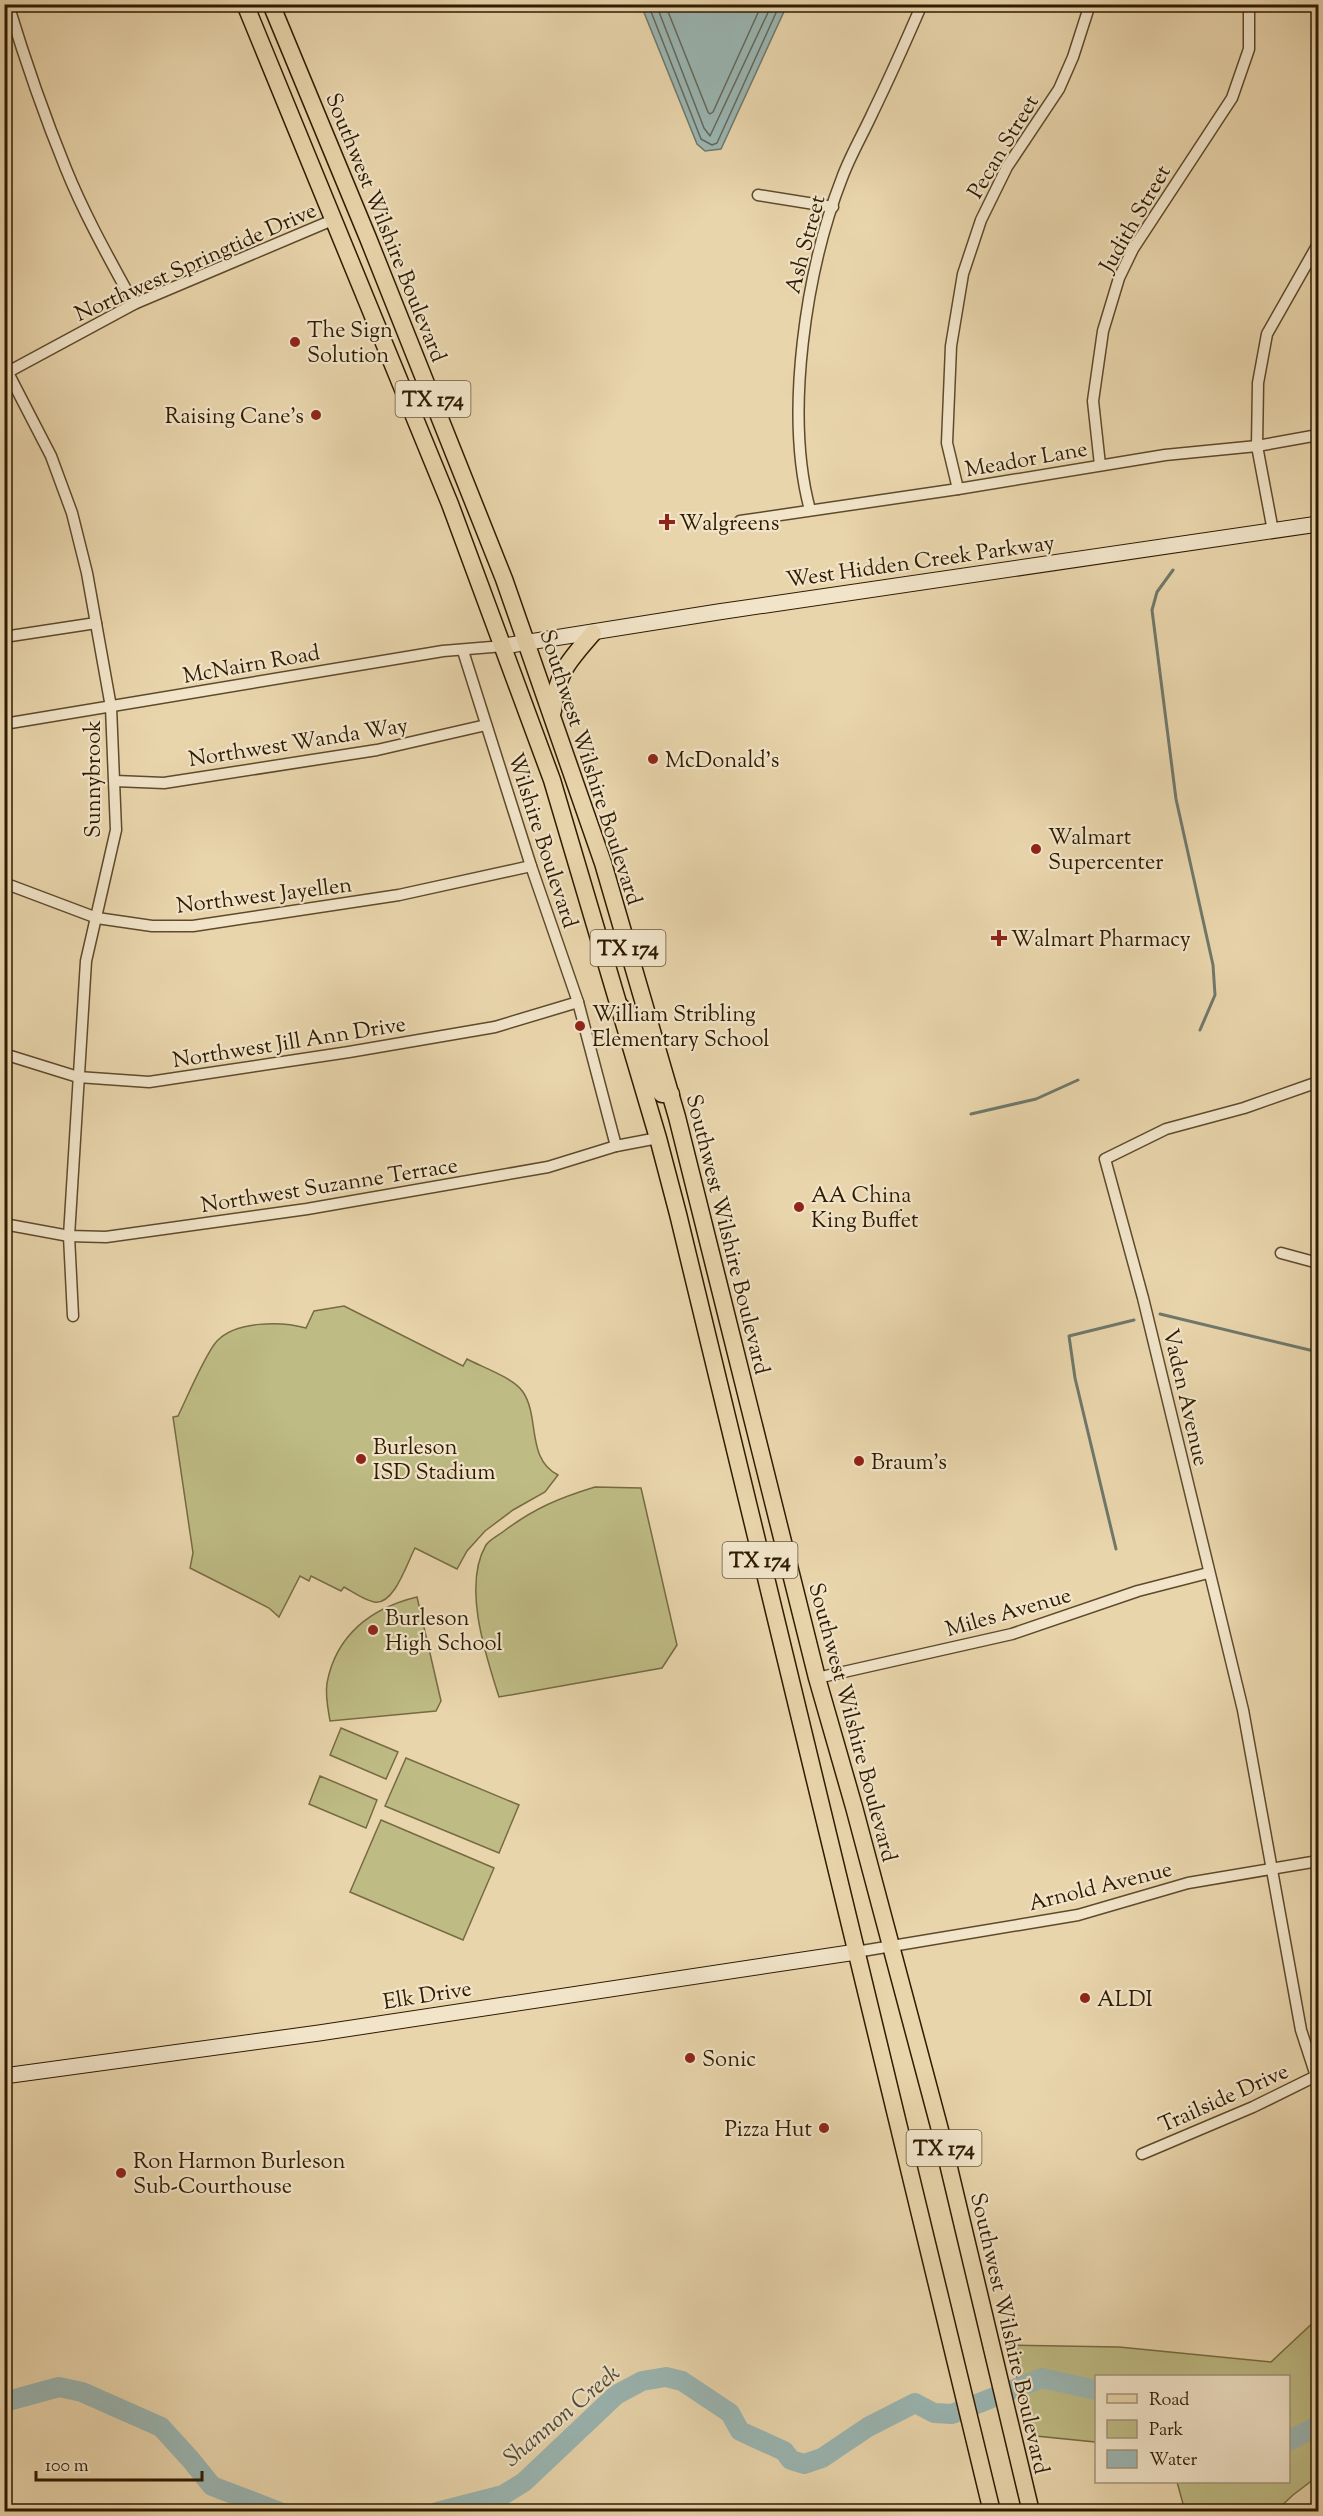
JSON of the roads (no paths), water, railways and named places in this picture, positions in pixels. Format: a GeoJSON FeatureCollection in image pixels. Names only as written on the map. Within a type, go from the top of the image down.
{"type":"FeatureCollection","features":[{"type":"Feature","properties":{"kind":"main road","name":"Southwest Wilshire Boulevard"},"geometry":{"type":"LineString","coordinates":[[245,4],[450,504],[552,780],[658,1138],[953,2360],[992,2511]]}},
{"type":"Feature","properties":{"kind":"main road","name":"Southwest Wilshire Boulevard"},"geometry":{"type":"LineString","coordinates":[[271,4],[424,376],[528,642],[603,863],[671,1094],[817,1678],[854,1807],[940,2130],[1031,2511]]}},
{"type":"Feature","properties":{"kind":"main road"},"geometry":{"type":"LineString","coordinates":[[553,715],[555,692],[564,667],[592,633]]}},
{"type":"Feature","properties":{"kind":"main road"},"geometry":{"type":"LineString","coordinates":[[618,1004],[637,1022],[655,1086],[662,1094],[671,1094]]}},
{"type":"Feature","properties":{"kind":"main road"},"geometry":{"type":"LineString","coordinates":[[707,1336],[731,1329]]}},
{"type":"Feature","properties":{"kind":"street"},"geometry":{"type":"LineString","coordinates":[[8,4],[28,68],[66,171],[98,238],[134,304]]}},
{"type":"Feature","properties":{"kind":"street","name":"Ash Street"},"geometry":{"type":"LineString","coordinates":[[810,510],[803,483],[801,373],[805,319],[819,249],[842,179],[922,4]]}},
{"type":"Feature","properties":{"kind":"street","name":"Pecan Street"},"geometry":{"type":"LineString","coordinates":[[958,489],[947,443],[951,346],[963,274],[981,220],[1007,167],[1059,89],[1073,57],[1090,4]]}},
{"type":"Feature","properties":{"kind":"street","name":"Judith Street"},"geometry":{"type":"LineString","coordinates":[[1100,465],[1093,401],[1103,332],[1119,278],[1133,249],[1232,98],[1249,49],[1249,4]]}},
{"type":"Feature","properties":{"kind":"street"},"geometry":{"type":"LineString","coordinates":[[758,195],[833,207]]}},
{"type":"Feature","properties":{"kind":"street","name":"Northwest Springtide Drive"},"geometry":{"type":"LineString","coordinates":[[6,368],[134,304],[335,219]]}},
{"type":"Feature","properties":{"kind":"street"},"geometry":{"type":"LineString","coordinates":[[1273,531],[1257,446],[1258,383],[1267,334],[1318,244]]}},
{"type":"Feature","properties":{"kind":"street","name":"Sunnybrook"},"geometry":{"type":"LineString","coordinates":[[6,368],[51,456],[72,513],[87,573],[111,707],[116,830],[86,961],[69,1236],[73,1316]]}},
{"type":"Feature","properties":{"kind":"street","name":"Meador Lane"},"geometry":{"type":"LineString","coordinates":[[740,521],[958,489],[1165,455],[1257,446],[1318,435]]}},
{"type":"Feature","properties":{"kind":"street","name":"West Hidden Creek Parkway"},"geometry":{"type":"LineString","coordinates":[[504,646],[1318,524]]}},
{"type":"Feature","properties":{"kind":"street"},"geometry":{"type":"LineString","coordinates":[[4,637],[96,624]]}},
{"type":"Feature","properties":{"kind":"street","name":"McNairn Road"},"geometry":{"type":"LineString","coordinates":[[4,724],[443,651],[504,646]]}},
{"type":"Feature","properties":{"kind":"street","name":"Wilshire Boulevard"},"geometry":{"type":"LineString","coordinates":[[464,651],[531,866],[578,1002],[616,1146]]}},
{"type":"Feature","properties":{"kind":"street","name":"Northwest Wanda Way"},"geometry":{"type":"LineString","coordinates":[[115,781],[164,783],[377,750],[486,725]]}},
{"type":"Feature","properties":{"kind":"street","name":"Northwest Jayellen"},"geometry":{"type":"LineString","coordinates":[[4,882],[97,918],[152,926],[193,926],[399,895],[531,866]]}},
{"type":"Feature","properties":{"kind":"street","name":"Northwest Jill Ann Drive"},"geometry":{"type":"LineString","coordinates":[[4,1054],[78,1077],[149,1082],[236,1070],[495,1027],[578,1002]]}},
{"type":"Feature","properties":{"kind":"street","name":"Vaden Avenue"},"geometry":{"type":"LineString","coordinates":[[1317,2075],[1301,2030],[1243,1710],[1143,1298],[1105,1160],[1166,1129],[1244,1108],[1318,1082]]}},
{"type":"Feature","properties":{"kind":"street","name":"Northwest Suzanne Terrace"},"geometry":{"type":"LineString","coordinates":[[4,1224],[69,1236],[106,1238],[307,1209],[548,1167],[616,1146],[658,1138]]}},
{"type":"Feature","properties":{"kind":"street"},"geometry":{"type":"LineString","coordinates":[[1281,1253],[1318,1263]]}},
{"type":"Feature","properties":{"kind":"street","name":"Miles Avenue"},"geometry":{"type":"LineString","coordinates":[[817,1678],[1012,1634],[1138,1591],[1208,1573]]}},
{"type":"Feature","properties":{"kind":"street","name":"Arnold Avenue"},"geometry":{"type":"LineString","coordinates":[[856,1952],[1078,1915],[1188,1883],[1318,1861]]}},
{"type":"Feature","properties":{"kind":"street","name":"Elk Drive"},"geometry":{"type":"LineString","coordinates":[[4,2076],[330,2032],[856,1952]]}},
{"type":"Feature","properties":{"kind":"street","name":"Trailside Drive"},"geometry":{"type":"LineString","coordinates":[[1142,2154],[1253,2107],[1317,2075]]}},
{"type":"Feature","properties":{"kind":"water"},"geometry":{"type":"Polygon","coordinates":[[[641,5],[787,5],[721,149],[705,151],[697,144],[641,5]]]}},
{"type":"Feature","properties":{"kind":"waterway"},"geometry":{"type":"LineString","coordinates":[[1173,570],[1157,592],[1152,610],[1176,799],[1213,965],[1215,995],[1200,1030]]}},
{"type":"Feature","properties":{"kind":"waterway"},"geometry":{"type":"LineString","coordinates":[[971,1114],[1036,1099],[1078,1080]]}},
{"type":"Feature","properties":{"kind":"waterway"},"geometry":{"type":"LineString","coordinates":[[1160,1314],[1318,1352]]}},
{"type":"Feature","properties":{"kind":"waterway"},"geometry":{"type":"LineString","coordinates":[[1116,1549],[1075,1378],[1069,1336],[1134,1320]]}},
{"type":"Feature","properties":{"kind":"waterway","name":"Shannon Creek"},"geometry":{"type":"LineString","coordinates":[[437,2512],[503,2495],[524,2482],[616,2395],[642,2381],[666,2377],[682,2381],[730,2413],[740,2431],[784,2451],[791,2460],[804,2464],[822,2458],[868,2427],[915,2403],[934,2413],[952,2414],[1042,2378],[1095,2390]]}},
{"type":"Feature","properties":{"kind":"waterway","name":"Shannon Creek"},"geometry":{"type":"LineString","coordinates":[[4,2402],[59,2387],[82,2392],[161,2427],[212,2486],[280,2512]]}},
{"type":"Feature","properties":{"kind":"waterway","name":"Shannon Creek"},"geometry":{"type":"LineString","coordinates":[[1290,2440],[1318,2424]]}},
{"type":"Feature","properties":{"kind":"place","name":"The Sign Solution"},"geometry":{"type":"Point","coordinates":[295,342]}},
{"type":"Feature","properties":{"kind":"place","name":"Raising Cane's"},"geometry":{"type":"Point","coordinates":[316,415]}},
{"type":"Feature","properties":{"kind":"place","name":"Walgreens"},"geometry":{"type":"Point","coordinates":[667,522]}},
{"type":"Feature","properties":{"kind":"place","name":"McDonald's"},"geometry":{"type":"Point","coordinates":[653,759]}},
{"type":"Feature","properties":{"kind":"place","name":"Walmart Supercenter"},"geometry":{"type":"Point","coordinates":[1036,849]}},
{"type":"Feature","properties":{"kind":"place","name":"Walmart Pharmacy"},"geometry":{"type":"Point","coordinates":[999,938]}},
{"type":"Feature","properties":{"kind":"place","name":"William Stribling Elementary School"},"geometry":{"type":"Point","coordinates":[580,1026]}},
{"type":"Feature","properties":{"kind":"place","name":"AA China King Buffet"},"geometry":{"type":"Point","coordinates":[799,1207]}},
{"type":"Feature","properties":{"kind":"place","name":"Burleson ISD Stadium"},"geometry":{"type":"Point","coordinates":[361,1459]}},
{"type":"Feature","properties":{"kind":"place","name":"Braum's"},"geometry":{"type":"Point","coordinates":[859,1461]}},
{"type":"Feature","properties":{"kind":"place","name":"Burleson High School"},"geometry":{"type":"Point","coordinates":[373,1630]}},
{"type":"Feature","properties":{"kind":"place","name":"ALDI"},"geometry":{"type":"Point","coordinates":[1085,1998]}},
{"type":"Feature","properties":{"kind":"place","name":"Sonic"},"geometry":{"type":"Point","coordinates":[690,2058]}},
{"type":"Feature","properties":{"kind":"place","name":"Pizza Hut"},"geometry":{"type":"Point","coordinates":[824,2128]}},
{"type":"Feature","properties":{"kind":"place","name":"Ron Harmon Burleson Sub-Courthouse"},"geometry":{"type":"Point","coordinates":[121,2173]}}]}
